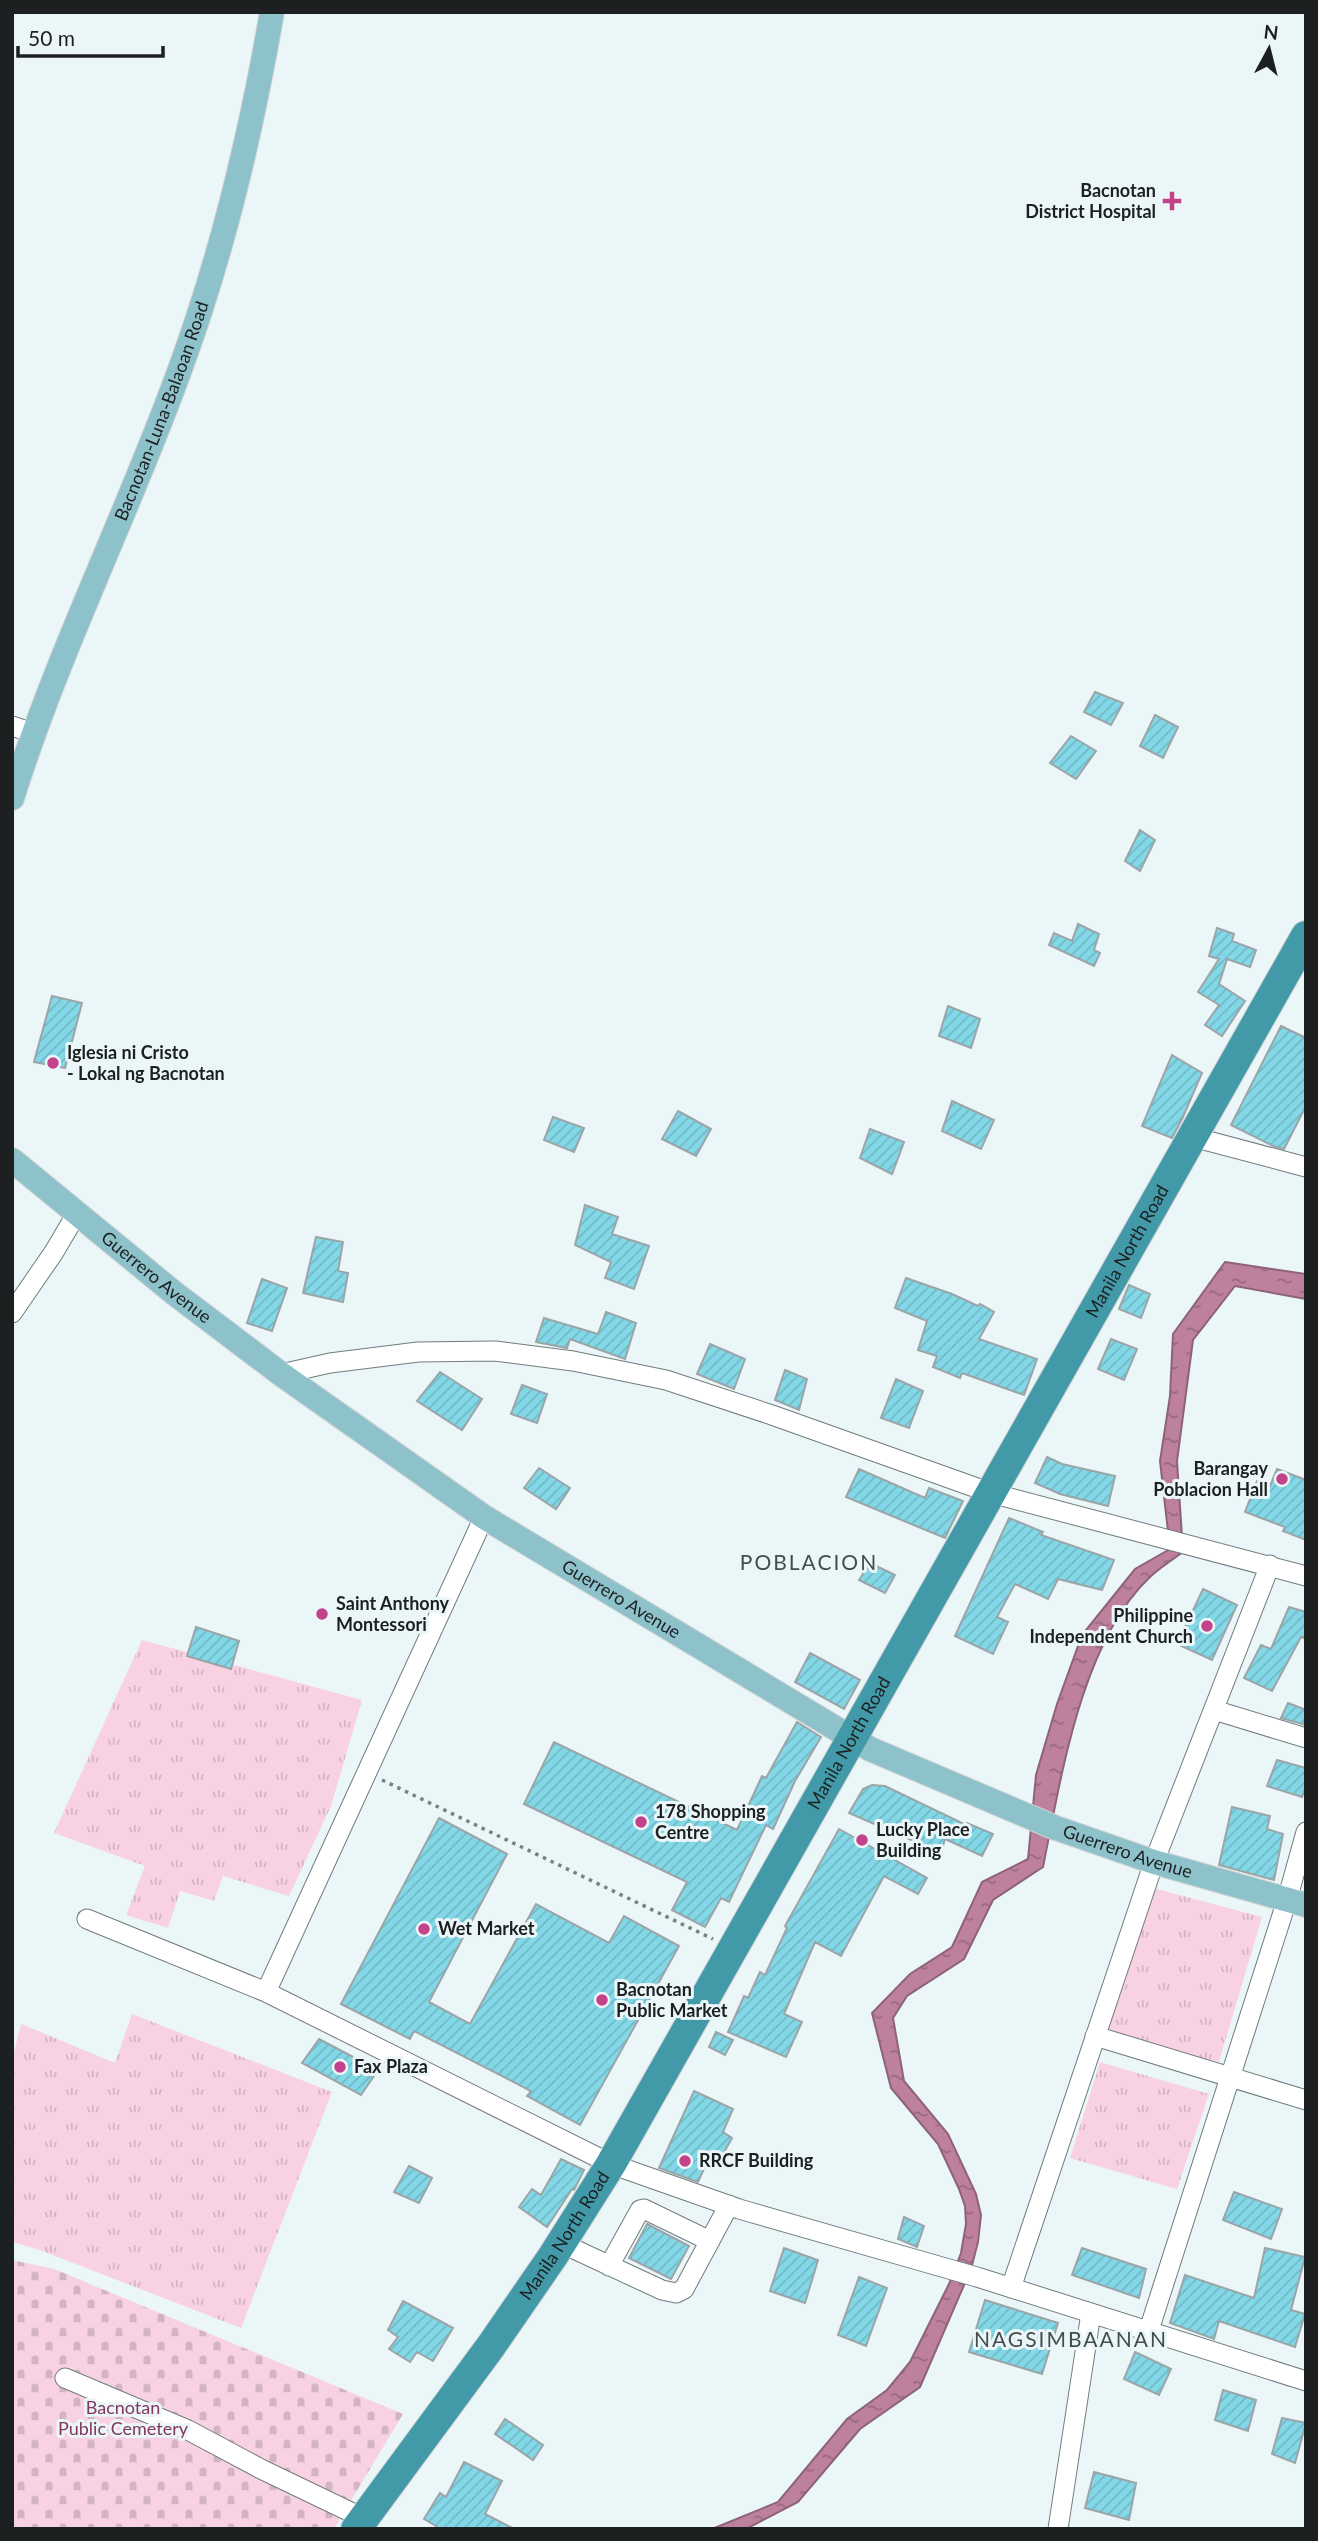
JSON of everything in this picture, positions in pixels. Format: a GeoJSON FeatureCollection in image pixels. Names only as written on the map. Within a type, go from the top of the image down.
{"type":"FeatureCollection","features":[{"type":"Feature","properties":{"kind":"highway","name":"Manila North Road"},"geometry":{"type":"LineString","coordinates":[[359,2524],[492,2346],[611,2164],[1306,936]]}},
{"type":"Feature","properties":{"kind":"main road","name":"Bacnotan-Luna-Balaoan Road"},"geometry":{"type":"LineString","coordinates":[[12,798],[22,730],[180,372],[227,222],[272,12]]}},
{"type":"Feature","properties":{"kind":"main road","name":"Guerrero Avenue"},"geometry":{"type":"LineString","coordinates":[[12,1160],[174,1293],[281,1374],[484,1517],[870,1749],[1056,1828],[1154,1862],[1296,1903]]}},
{"type":"Feature","properties":{"kind":"street"},"geometry":{"type":"LineString","coordinates":[[1193,1137],[1306,1167]]}},
{"type":"Feature","properties":{"kind":"street"},"geometry":{"type":"LineString","coordinates":[[13,1310],[54,1252],[77,1213]]}},
{"type":"Feature","properties":{"kind":"street"},"geometry":{"type":"LineString","coordinates":[[281,1374],[330,1363],[418,1352],[495,1351],[573,1361],[666,1380],[991,1493],[1306,1576]]}},
{"type":"Feature","properties":{"kind":"street"},"geometry":{"type":"LineString","coordinates":[[266,1992],[484,1517]]}},
{"type":"Feature","properties":{"kind":"street"},"geometry":{"type":"LineString","coordinates":[[1012,2288],[1154,1862],[1270,1566]]}},
{"type":"Feature","properties":{"kind":"street"},"geometry":{"type":"LineString","coordinates":[[1214,1710],[1306,1738]]}},
{"type":"Feature","properties":{"kind":"street"},"geometry":{"type":"LineString","coordinates":[[1149,2330],[1231,2076],[1296,1903],[1306,1832]]}},
{"type":"Feature","properties":{"kind":"street"},"geometry":{"type":"LineString","coordinates":[[87,1919],[266,1992],[611,2164],[729,2205],[977,2277],[1306,2381]]}},
{"type":"Feature","properties":{"kind":"street"},"geometry":{"type":"LineString","coordinates":[[1096,2036],[1306,2100]]}},
{"type":"Feature","properties":{"kind":"street"},"geometry":{"type":"LineString","coordinates":[[561,2244],[663,2290],[676,2293],[684,2289],[729,2205]]}},
{"type":"Feature","properties":{"kind":"street"},"geometry":{"type":"LineString","coordinates":[[609,2266],[640,2210],[644,2209],[710,2241]]}},
{"type":"Feature","properties":{"kind":"street"},"geometry":{"type":"LineString","coordinates":[[1058,2529],[1091,2313]]}},
{"type":"Feature","properties":{"kind":"street"},"geometry":{"type":"LineString","coordinates":[[65,2378],[188,2430],[359,2524]]}},
{"type":"Feature","properties":{"kind":"path"},"geometry":{"type":"LineString","coordinates":[[366,1772],[715,1940]]}},
{"type":"Feature","properties":{"kind":"green space"},"geometry":{"type":"Polygon","coordinates":[[[142,1640],[362,1700],[331,1806],[289,1896],[223,1876],[214,1901],[180,1891],[168,1928],[126,1915],[145,1866],[54,1833],[142,1640]]]}},
{"type":"Feature","properties":{"kind":"green space"},"geometry":{"type":"Polygon","coordinates":[[[1153,1888],[1262,1917],[1219,2062],[1103,2036],[1153,1888]]]}},
{"type":"Feature","properties":{"kind":"green space"},"geometry":{"type":"Polygon","coordinates":[[[132,2014],[332,2092],[241,2328],[37,2249],[12,2242],[12,2060],[21,2024],[115,2063],[132,2014]]]}},
{"type":"Feature","properties":{"kind":"green space"},"geometry":{"type":"Polygon","coordinates":[[[1100,2062],[1209,2094],[1177,2189],[1070,2158],[1100,2062]]]}},
{"type":"Feature","properties":{"kind":"green space","name":"Bacnotan Public Cemetery"},"geometry":{"type":"Polygon","coordinates":[[[12,2260],[54,2269],[403,2414],[334,2529],[12,2529],[12,2260]]]}},
{"type":"Feature","properties":{"kind":"water"},"geometry":{"type":"Polygon","coordinates":[[[1225,1262],[1306,1274],[1306,1299],[1235,1286],[1193,1340],[1177,1461],[1183,1552],[1149,1578],[1126,1605],[1106,1638],[1077,1714],[1043,1867],[993,1900],[964,1959],[907,1996],[893,2018],[904,2081],[948,2134],[976,2194],[981,2215],[971,2269],[920,2387],[860,2429],[798,2502],[746,2529],[712,2529],[778,2502],[847,2419],[887,2390],[910,2362],[949,2284],[961,2253],[966,2224],[965,2206],[938,2144],[891,2088],[872,2013],[910,1974],[952,1947],[982,1882],[1028,1859],[1036,1775],[1057,1704],[1082,1635],[1135,1569],[1170,1549],[1160,1461],[1170,1396],[1173,1334],[1225,1262]]]}},
{"type":"Feature","properties":{"kind":"building"},"geometry":{"type":"Polygon","coordinates":[[[1095,692],[1123,703],[1111,725],[1084,712],[1095,692]]]}},
{"type":"Feature","properties":{"kind":"building"},"geometry":{"type":"Polygon","coordinates":[[[1155,715],[1178,727],[1163,758],[1140,746],[1155,715]]]}},
{"type":"Feature","properties":{"kind":"building"},"geometry":{"type":"Polygon","coordinates":[[[1071,736],[1096,751],[1076,779],[1050,763],[1071,736]]]}},
{"type":"Feature","properties":{"kind":"building"},"geometry":{"type":"Polygon","coordinates":[[[1140,830],[1155,840],[1140,871],[1125,861],[1140,830]]]}},
{"type":"Feature","properties":{"kind":"building"},"geometry":{"type":"Polygon","coordinates":[[[1078,924],[1099,934],[1094,950],[1100,953],[1094,966],[1049,945],[1054,933],[1072,941],[1078,924]]]}},
{"type":"Feature","properties":{"kind":"building"},"geometry":{"type":"Polygon","coordinates":[[[1217,928],[1234,934],[1232,941],[1256,950],[1250,967],[1227,959],[1219,984],[1245,1001],[1222,1036],[1205,1025],[1219,1005],[1198,992],[1219,959],[1209,956],[1217,928]]]}},
{"type":"Feature","properties":{"kind":"building"},"geometry":{"type":"Polygon","coordinates":[[[52,996],[82,1003],[65,1068],[34,1062],[52,996]]]}},
{"type":"Feature","properties":{"kind":"building"},"geometry":{"type":"Polygon","coordinates":[[[948,1006],[980,1019],[971,1048],[939,1036],[948,1006]]]}},
{"type":"Feature","properties":{"kind":"building"},"geometry":{"type":"Polygon","coordinates":[[[1281,1026],[1306,1038],[1306,1106],[1284,1149],[1231,1125],[1281,1026]]]}},
{"type":"Feature","properties":{"kind":"building"},"geometry":{"type":"Polygon","coordinates":[[[1172,1055],[1202,1073],[1172,1138],[1142,1126],[1172,1055]]]}},
{"type":"Feature","properties":{"kind":"building"},"geometry":{"type":"Polygon","coordinates":[[[952,1101],[994,1120],[981,1149],[942,1131],[952,1101]]]}},
{"type":"Feature","properties":{"kind":"building"},"geometry":{"type":"Polygon","coordinates":[[[678,1111],[711,1129],[696,1156],[662,1139],[678,1111]]]}},
{"type":"Feature","properties":{"kind":"building"},"geometry":{"type":"Polygon","coordinates":[[[553,1117],[584,1128],[574,1152],[544,1140],[553,1117]]]}},
{"type":"Feature","properties":{"kind":"building"},"geometry":{"type":"Polygon","coordinates":[[[870,1129],[904,1142],[892,1174],[860,1158],[870,1129]]]}},
{"type":"Feature","properties":{"kind":"building"},"geometry":{"type":"Polygon","coordinates":[[[585,1205],[618,1217],[612,1234],[649,1246],[634,1289],[605,1278],[611,1262],[575,1245],[585,1205]]]}},
{"type":"Feature","properties":{"kind":"building"},"geometry":{"type":"Polygon","coordinates":[[[316,1237],[343,1242],[338,1271],[348,1273],[343,1302],[303,1293],[316,1237]]]}},
{"type":"Feature","properties":{"kind":"building"},"geometry":{"type":"Polygon","coordinates":[[[906,1278],[978,1306],[980,1304],[994,1312],[979,1339],[1037,1359],[1024,1395],[962,1373],[960,1378],[933,1367],[937,1356],[918,1350],[927,1321],[895,1308],[906,1278]]]}},
{"type":"Feature","properties":{"kind":"building"},"geometry":{"type":"Polygon","coordinates":[[[262,1279],[287,1288],[272,1331],[247,1323],[262,1279]]]}},
{"type":"Feature","properties":{"kind":"building"},"geometry":{"type":"Polygon","coordinates":[[[1129,1285],[1150,1294],[1141,1318],[1119,1309],[1129,1285]]]}},
{"type":"Feature","properties":{"kind":"building"},"geometry":{"type":"Polygon","coordinates":[[[606,1312],[636,1323],[625,1359],[570,1339],[567,1348],[536,1342],[544,1318],[598,1334],[606,1312]]]}},
{"type":"Feature","properties":{"kind":"building"},"geometry":{"type":"Polygon","coordinates":[[[1111,1339],[1137,1349],[1124,1380],[1098,1369],[1111,1339]]]}},
{"type":"Feature","properties":{"kind":"building"},"geometry":{"type":"Polygon","coordinates":[[[710,1344],[745,1359],[734,1389],[697,1374],[710,1344]]]}},
{"type":"Feature","properties":{"kind":"building"},"geometry":{"type":"Polygon","coordinates":[[[785,1370],[807,1379],[799,1410],[775,1400],[785,1370]]]}},
{"type":"Feature","properties":{"kind":"building"},"geometry":{"type":"Polygon","coordinates":[[[440,1372],[482,1399],[462,1430],[417,1401],[440,1372]]]}},
{"type":"Feature","properties":{"kind":"building"},"geometry":{"type":"Polygon","coordinates":[[[896,1379],[923,1391],[909,1428],[881,1418],[896,1379]]]}},
{"type":"Feature","properties":{"kind":"building"},"geometry":{"type":"Polygon","coordinates":[[[522,1385],[547,1394],[537,1423],[511,1414],[522,1385]]]}},
{"type":"Feature","properties":{"kind":"building"},"geometry":{"type":"Polygon","coordinates":[[[1047,1457],[1062,1464],[1115,1476],[1108,1506],[1060,1494],[1035,1483],[1047,1457]]]}},
{"type":"Feature","properties":{"kind":"building"},"geometry":{"type":"Polygon","coordinates":[[[539,1468],[570,1488],[556,1509],[524,1488],[539,1468]]]}},
{"type":"Feature","properties":{"kind":"building"},"geometry":{"type":"Polygon","coordinates":[[[859,1469],[925,1498],[929,1488],[963,1501],[945,1538],[846,1497],[859,1469]]]}},
{"type":"Feature","properties":{"kind":"building"},"geometry":{"type":"Polygon","coordinates":[[[1277,1469],[1306,1480],[1306,1540],[1283,1531],[1285,1527],[1245,1512],[1257,1481],[1270,1486],[1277,1469]]]}},
{"type":"Feature","properties":{"kind":"building"},"geometry":{"type":"Polygon","coordinates":[[[1009,1518],[1043,1532],[1041,1535],[1114,1560],[1102,1590],[1058,1579],[1048,1599],[1015,1584],[997,1617],[1008,1622],[993,1654],[955,1636],[1009,1518]]]}},
{"type":"Feature","properties":{"kind":"building"},"geometry":{"type":"Polygon","coordinates":[[[870,1563],[895,1575],[885,1593],[859,1580],[870,1563]]]}},
{"type":"Feature","properties":{"kind":"building","name":"Philippine Independent Church"},"geometry":{"type":"Polygon","coordinates":[[[1203,1589],[1237,1605],[1212,1660],[1177,1644],[1203,1589]]]}},
{"type":"Feature","properties":{"kind":"building"},"geometry":{"type":"Polygon","coordinates":[[[1289,1607],[1306,1612],[1306,1639],[1301,1637],[1272,1691],[1244,1678],[1261,1645],[1271,1649],[1289,1607]]]}},
{"type":"Feature","properties":{"kind":"building"},"geometry":{"type":"Polygon","coordinates":[[[196,1627],[239,1641],[231,1669],[187,1656],[196,1627]]]}},
{"type":"Feature","properties":{"kind":"building"},"geometry":{"type":"Polygon","coordinates":[[[810,1653],[860,1680],[844,1709],[795,1682],[810,1653]]]}},
{"type":"Feature","properties":{"kind":"building"},"geometry":{"type":"Polygon","coordinates":[[[1288,1703],[1306,1710],[1306,1725],[1281,1718],[1288,1703]]]}},
{"type":"Feature","properties":{"kind":"building","name":"178 Shopping Centre"},"geometry":{"type":"Polygon","coordinates":[[[797,1722],[821,1737],[795,1781],[773,1829],[766,1825],[729,1902],[721,1898],[705,1927],[672,1910],[687,1882],[524,1804],[554,1742],[737,1830],[762,1776],[766,1778],[797,1722]]]}},
{"type":"Feature","properties":{"kind":"building"},"geometry":{"type":"Polygon","coordinates":[[[1277,1760],[1306,1768],[1306,1786],[1302,1797],[1267,1786],[1277,1760]]]}},
{"type":"Feature","properties":{"kind":"building"},"geometry":{"type":"Polygon","coordinates":[[[872,1785],[885,1786],[966,1825],[967,1823],[993,1834],[982,1856],[945,1839],[941,1853],[849,1813],[863,1789],[872,1785]]]}},
{"type":"Feature","properties":{"kind":"building"},"geometry":{"type":"Polygon","coordinates":[[[1232,1807],[1270,1816],[1267,1829],[1283,1834],[1274,1880],[1219,1865],[1232,1807]]]}},
{"type":"Feature","properties":{"kind":"building"},"geometry":{"type":"Polygon","coordinates":[[[439,1818],[507,1854],[429,2002],[470,2024],[536,1904],[609,1943],[624,1916],[679,1946],[580,2125],[527,2096],[531,2091],[414,2031],[410,2039],[341,2004],[439,1818]]]}},
{"type":"Feature","properties":{"kind":"building"},"geometry":{"type":"Polygon","coordinates":[[[839,1829],[927,1878],[918,1894],[884,1876],[841,1956],[815,1942],[784,2014],[802,2022],[786,2057],[728,2032],[744,1996],[748,1998],[760,1972],[765,1975],[787,1928],[785,1926],[839,1829]]]}},
{"type":"Feature","properties":{"kind":"building"},"geometry":{"type":"Polygon","coordinates":[[[716,2032],[733,2040],[725,2055],[709,2047],[716,2032]]]}},
{"type":"Feature","properties":{"kind":"building","name":"Fax Plaza"},"geometry":{"type":"Polygon","coordinates":[[[319,2039],[378,2070],[361,2095],[302,2063],[319,2039]]]}},
{"type":"Feature","properties":{"kind":"building"},"geometry":{"type":"Polygon","coordinates":[[[694,2091],[733,2109],[723,2132],[732,2138],[722,2156],[712,2151],[698,2182],[659,2168],[694,2091]]]}},
{"type":"Feature","properties":{"kind":"building"},"geometry":{"type":"Polygon","coordinates":[[[561,2159],[584,2170],[574,2190],[572,2189],[547,2227],[519,2207],[532,2189],[541,2195],[561,2159]]]}},
{"type":"Feature","properties":{"kind":"building"},"geometry":{"type":"Polygon","coordinates":[[[409,2166],[432,2178],[419,2203],[394,2192],[409,2166]]]}},
{"type":"Feature","properties":{"kind":"building"},"geometry":{"type":"Polygon","coordinates":[[[1234,2192],[1282,2209],[1271,2239],[1223,2220],[1234,2192]]]}},
{"type":"Feature","properties":{"kind":"building"},"geometry":{"type":"Polygon","coordinates":[[[904,2217],[924,2226],[917,2247],[898,2239],[904,2217]]]}},
{"type":"Feature","properties":{"kind":"building"},"geometry":{"type":"Polygon","coordinates":[[[647,2224],[689,2246],[671,2279],[629,2258],[647,2224]]]}},
{"type":"Feature","properties":{"kind":"building"},"geometry":{"type":"Polygon","coordinates":[[[784,2248],[818,2260],[805,2303],[770,2291],[784,2248]]]}},
{"type":"Feature","properties":{"kind":"building"},"geometry":{"type":"Polygon","coordinates":[[[1082,2248],[1146,2269],[1139,2298],[1072,2275],[1082,2248]]]}},
{"type":"Feature","properties":{"kind":"building"},"geometry":{"type":"Polygon","coordinates":[[[1265,2248],[1305,2257],[1291,2310],[1305,2314],[1295,2347],[1219,2321],[1214,2339],[1170,2323],[1185,2275],[1254,2298],[1265,2248]]]}},
{"type":"Feature","properties":{"kind":"building"},"geometry":{"type":"Polygon","coordinates":[[[859,2277],[887,2288],[866,2346],[838,2335],[859,2277]]]}},
{"type":"Feature","properties":{"kind":"building"},"geometry":{"type":"Polygon","coordinates":[[[985,2300],[1058,2323],[1042,2374],[969,2352],[985,2300]]]}},
{"type":"Feature","properties":{"kind":"building"},"geometry":{"type":"Polygon","coordinates":[[[403,2301],[453,2328],[433,2361],[417,2352],[410,2362],[389,2349],[398,2337],[388,2330],[403,2301]]]}},
{"type":"Feature","properties":{"kind":"building"},"geometry":{"type":"Polygon","coordinates":[[[1135,2352],[1171,2369],[1159,2395],[1124,2379],[1135,2352]]]}},
{"type":"Feature","properties":{"kind":"building"},"geometry":{"type":"Polygon","coordinates":[[[1223,2390],[1256,2400],[1248,2431],[1215,2420],[1223,2390]]]}},
{"type":"Feature","properties":{"kind":"building"},"geometry":{"type":"Polygon","coordinates":[[[1282,2418],[1306,2423],[1295,2463],[1272,2454],[1282,2418]]]}},
{"type":"Feature","properties":{"kind":"building"},"geometry":{"type":"Polygon","coordinates":[[[505,2419],[543,2445],[533,2460],[495,2434],[505,2419]]]}},
{"type":"Feature","properties":{"kind":"building"},"geometry":{"type":"Polygon","coordinates":[[[464,2462],[502,2481],[485,2514],[514,2529],[441,2529],[424,2519],[440,2493],[446,2497],[464,2462]]]}},
{"type":"Feature","properties":{"kind":"building"},"geometry":{"type":"Polygon","coordinates":[[[1094,2472],[1136,2483],[1129,2520],[1085,2508],[1094,2472]]]}},
{"type":"Feature","properties":{"kind":"place","name":"Bacnotan District Hospital"},"geometry":{"type":"Point","coordinates":[1172,201]}},
{"type":"Feature","properties":{"kind":"place","name":"Iglesia ni Cristo - Lokal ng Bacnotan"},"geometry":{"type":"Point","coordinates":[53,1063]}},
{"type":"Feature","properties":{"kind":"place","name":"Barangay Poblacion Hall"},"geometry":{"type":"Point","coordinates":[1282,1479]}},
{"type":"Feature","properties":{"kind":"place","name":"Saint Anthony Montessori"},"geometry":{"type":"Point","coordinates":[322,1614]}},
{"type":"Feature","properties":{"kind":"place","name":"Philippine Independent Church"},"geometry":{"type":"Point","coordinates":[1207,1626]}},
{"type":"Feature","properties":{"kind":"place","name":"178 Shopping Centre"},"geometry":{"type":"Point","coordinates":[641,1822]}},
{"type":"Feature","properties":{"kind":"place","name":"Lucky Place Building"},"geometry":{"type":"Point","coordinates":[862,1840]}},
{"type":"Feature","properties":{"kind":"place","name":"Wet Market"},"geometry":{"type":"Point","coordinates":[424,1929]}},
{"type":"Feature","properties":{"kind":"place","name":"Bacnotan Public Market"},"geometry":{"type":"Point","coordinates":[602,2000]}},
{"type":"Feature","properties":{"kind":"place","name":"Fax Plaza"},"geometry":{"type":"Point","coordinates":[340,2067]}},
{"type":"Feature","properties":{"kind":"place","name":"RRCF Building"},"geometry":{"type":"Point","coordinates":[685,2161]}},
{"type":"Feature","properties":{"kind":"district","name":"POBLACION"},"geometry":{"type":"Point","coordinates":[809,1563]}},
{"type":"Feature","properties":{"kind":"district","name":"NAGSIMBAANAN"},"geometry":{"type":"Point","coordinates":[1071,2340]}}]}
